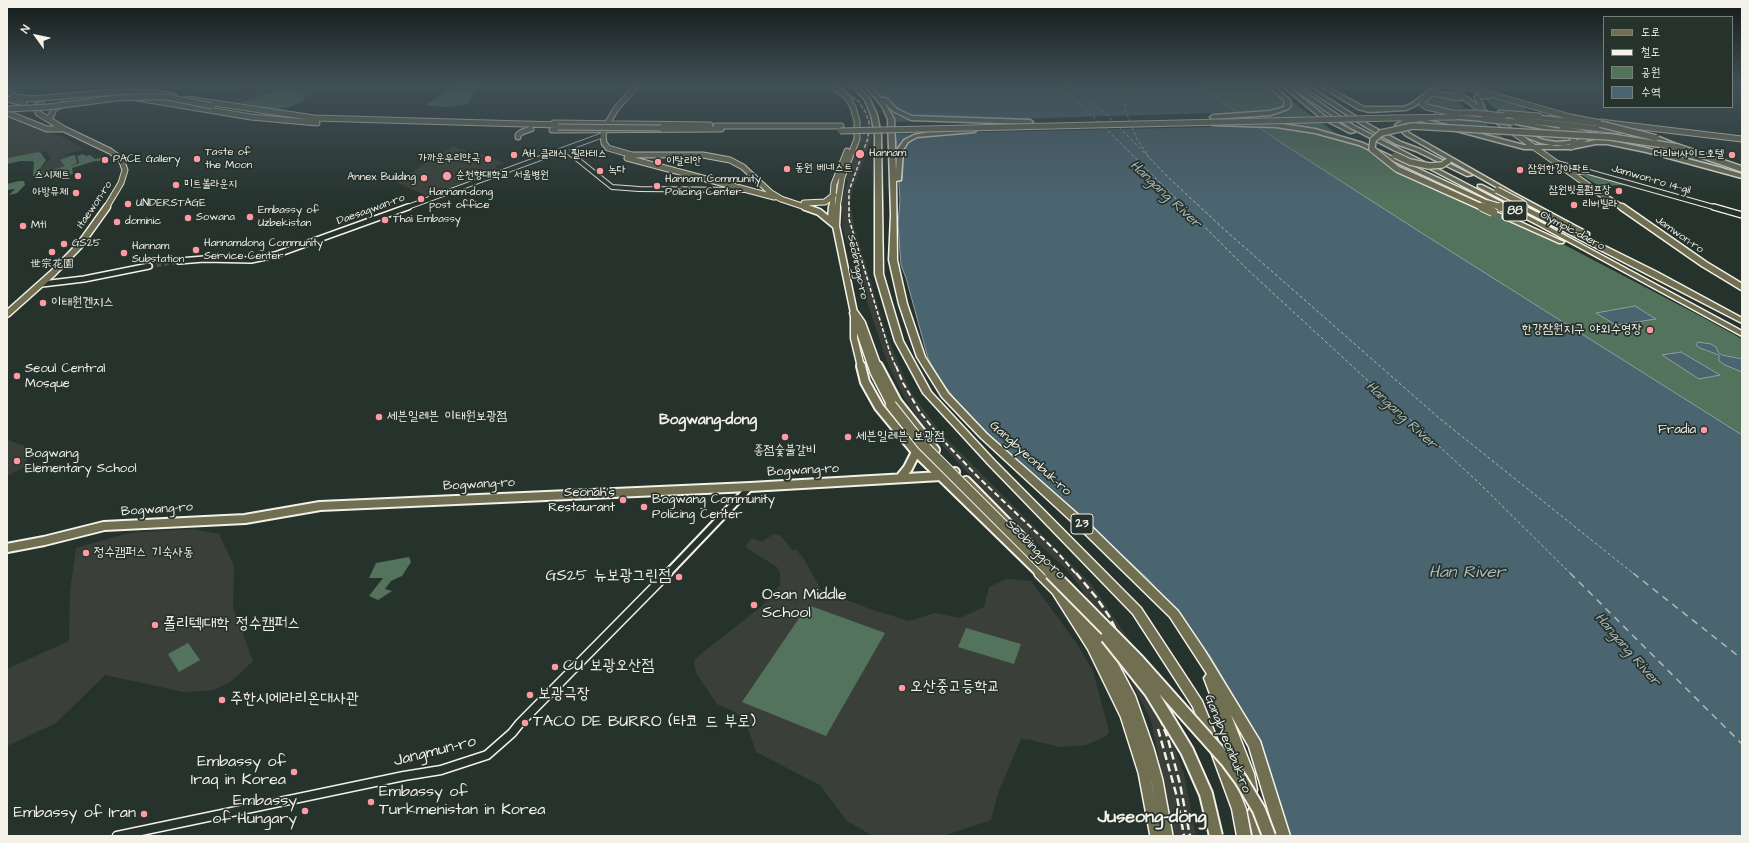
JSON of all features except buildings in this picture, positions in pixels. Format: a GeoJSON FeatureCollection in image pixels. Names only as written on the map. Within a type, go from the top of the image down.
{"type":"FeatureCollection","features":[{"type":"Feature","properties":{"kind":"highway","name":"Gangbyeonbuk-ro"},"geometry":{"type":"LineString","coordinates":[[876,124],[878,135],[879,274],[899,341],[927,393],[990,462],[1138,611],[1198,705],[1239,809],[1244,836]]}},
{"type":"Feature","properties":{"kind":"highway","name":"Gangbyeonbuk-ro"},"geometry":{"type":"LineString","coordinates":[[891,124],[894,216],[893,260],[903,304],[921,357],[946,395],[984,436],[1086,528],[1174,614],[1255,745],[1283,836]]}},
{"type":"Feature","properties":{"kind":"highway"},"geometry":{"type":"LineString","coordinates":[[1188,124],[1276,125],[1330,135],[1361,144],[1614,265]]}},
{"type":"Feature","properties":{"kind":"highway"},"geometry":{"type":"LineString","coordinates":[[1333,124],[1410,162],[1429,166],[1442,165],[1448,161],[1428,146]]}},
{"type":"Feature","properties":{"kind":"highway","name":"Olympic-daero"},"geometry":{"type":"LineString","coordinates":[[1348,124],[1423,162],[1742,334]]}},
{"type":"Feature","properties":{"kind":"highway","name":"Olympic-daero"},"geometry":{"type":"LineString","coordinates":[[1363,124],[1742,321]]}},
{"type":"Feature","properties":{"kind":"highway"},"geometry":{"type":"LineString","coordinates":[[1399,124],[1398,126],[1407,134],[1512,194],[1563,220],[1654,274]]}},
{"type":"Feature","properties":{"kind":"highway"},"geometry":{"type":"LineString","coordinates":[[1438,124],[1508,144],[1534,148],[1571,147],[1596,142],[1615,143],[1716,168]]}},
{"type":"Feature","properties":{"kind":"highway"},"geometry":{"type":"LineString","coordinates":[[1521,134],[1543,142],[1556,144],[1568,143],[1574,140],[1570,134],[1534,124]]}},
{"type":"Feature","properties":{"kind":"highway"},"geometry":{"type":"LineString","coordinates":[[1545,124],[1601,135],[1649,147],[1742,176]]}},
{"type":"Feature","properties":{"kind":"highway"},"geometry":{"type":"LineString","coordinates":[[1604,124],[1659,139],[1742,171]]}},
{"type":"Feature","properties":{"kind":"highway"},"geometry":{"type":"LineString","coordinates":[[1441,125],[1451,131]]}},
{"type":"Feature","properties":{"kind":"highway"},"geometry":{"type":"LineString","coordinates":[[1580,249],[1397,169],[1372,149],[1373,140],[1381,133],[1392,130],[1406,127],[1425,126],[1618,138],[1678,147],[1742,171]]}},
{"type":"Feature","properties":{"kind":"highway"},"geometry":{"type":"LineString","coordinates":[[894,216],[900,150],[903,144],[909,139],[923,134],[983,128]]}},
{"type":"Feature","properties":{"kind":"highway"},"geometry":{"type":"LineString","coordinates":[[1398,143],[1418,150],[1497,190],[1522,203],[1524,207],[1516,210],[1506,209],[1487,203],[1400,163]]}},
{"type":"Feature","properties":{"kind":"highway"},"geometry":{"type":"LineString","coordinates":[[854,313],[863,354],[875,385],[918,445],[1104,633],[1151,692],[1187,751],[1206,794],[1216,836]]}},
{"type":"Feature","properties":{"kind":"highway"},"geometry":{"type":"LineString","coordinates":[[889,406],[922,444],[1132,654],[1167,696],[1227,761],[1241,780],[1259,810],[1269,836]]}},
{"type":"Feature","properties":{"kind":"highway"},"geometry":{"type":"LineString","coordinates":[[1200,654],[1247,774],[1260,836]]}},
{"type":"Feature","properties":{"kind":"main road"},"geometry":{"type":"LineString","coordinates":[[37,124],[47,129],[64,129]]}},
{"type":"Feature","properties":{"kind":"main road","name":"Itaewon-ro"},"geometry":{"type":"LineString","coordinates":[[7,314],[42,284],[78,246],[101,217],[122,183],[125,170],[121,158],[57,124]]}},
{"type":"Feature","properties":{"kind":"main road"},"geometry":{"type":"LineString","coordinates":[[348,124],[840,129],[983,128],[1129,124]]}},
{"type":"Feature","properties":{"kind":"main road"},"geometry":{"type":"LineString","coordinates":[[510,124],[559,126]]}},
{"type":"Feature","properties":{"kind":"main road"},"geometry":{"type":"LineString","coordinates":[[580,130],[585,124]]}},
{"type":"Feature","properties":{"kind":"main road"},"geometry":{"type":"LineString","coordinates":[[607,124],[603,141],[608,148],[608,151],[612,154],[792,202],[823,214],[836,226]]}},
{"type":"Feature","properties":{"kind":"main road"},"geometry":{"type":"LineString","coordinates":[[704,124],[722,128]]}},
{"type":"Feature","properties":{"kind":"main road","name":"Seobinggo-ro"},"geometry":{"type":"LineString","coordinates":[[836,226],[831,218],[836,176],[852,136],[851,124]]}},
{"type":"Feature","properties":{"kind":"main road","name":"Seobinggo-ro"},"geometry":{"type":"LineString","coordinates":[[857,124],[857,139],[842,177],[838,197],[836,226],[854,313],[854,338],[865,382],[879,407],[914,448],[1057,590],[1093,647],[1126,715],[1144,772],[1156,836]]}},
{"type":"Feature","properties":{"kind":"main road"},"geometry":{"type":"LineString","coordinates":[[840,129],[966,124]]}},
{"type":"Feature","properties":{"kind":"main road","name":"Jamwon-ro"},"geometry":{"type":"LineString","coordinates":[[1496,124],[1534,148],[1599,193],[1606,196],[1704,264],[1742,287]]}},
{"type":"Feature","properties":{"kind":"main road","name":"Jamwon-ro"},"geometry":{"type":"LineString","coordinates":[[1511,124],[1521,134],[1607,194],[1606,196]]}},
{"type":"Feature","properties":{"kind":"main road"},"geometry":{"type":"LineString","coordinates":[[1569,124],[1742,144]]}},
{"type":"Feature","properties":{"kind":"main road"},"geometry":{"type":"LineString","coordinates":[[1580,124],[1742,140]]}},
{"type":"Feature","properties":{"kind":"main road"},"geometry":{"type":"LineString","coordinates":[[1609,124],[1742,140]]}},
{"type":"Feature","properties":{"kind":"main road"},"geometry":{"type":"LineString","coordinates":[[362,125],[369,126]]}},
{"type":"Feature","properties":{"kind":"main road"},"geometry":{"type":"LineString","coordinates":[[399,126],[580,130],[604,133],[626,130],[722,128]]}},
{"type":"Feature","properties":{"kind":"main road"},"geometry":{"type":"LineString","coordinates":[[518,137],[518,135],[522,132],[531,129]]}},
{"type":"Feature","properties":{"kind":"main road"},"geometry":{"type":"LineString","coordinates":[[603,141],[611,135],[626,130]]}},
{"type":"Feature","properties":{"kind":"main road"},"geometry":{"type":"LineString","coordinates":[[1571,147],[1593,134],[1636,132]]}},
{"type":"Feature","properties":{"kind":"main road"},"geometry":{"type":"LineString","coordinates":[[608,148],[632,155],[703,155],[717,157],[738,164],[755,177],[771,193],[781,199]]}},
{"type":"Feature","properties":{"kind":"main road"},"geometry":{"type":"LineString","coordinates":[[1575,172],[1584,171]]}},
{"type":"Feature","properties":{"kind":"main road"},"geometry":{"type":"LineString","coordinates":[[734,186],[743,187],[751,185],[753,184],[755,177]]}},
{"type":"Feature","properties":{"kind":"main road"},"geometry":{"type":"LineString","coordinates":[[739,190],[747,189],[754,185],[755,177]]}},
{"type":"Feature","properties":{"kind":"main road"},"geometry":{"type":"LineString","coordinates":[[792,202],[822,203],[828,201],[834,195]]}},
{"type":"Feature","properties":{"kind":"main road","name":"Seobinggo-ro"},"geometry":{"type":"LineString","coordinates":[[854,313],[862,324],[878,367],[897,402],[929,445],[1049,565],[1092,626],[1130,698],[1157,781],[1167,836]]}},
{"type":"Feature","properties":{"kind":"main road"},"geometry":{"type":"LineString","coordinates":[[900,478],[908,468],[914,448],[922,448],[929,445]]}},
{"type":"Feature","properties":{"kind":"main road","name":"Bogwang-ro"},"geometry":{"type":"LineString","coordinates":[[7,548],[44,541],[104,526],[245,519],[320,506],[750,487],[941,476],[956,472]]}},
{"type":"Feature","properties":{"kind":"main road"},"geometry":{"type":"LineString","coordinates":[[977,511],[980,506],[991,506]]}},
{"type":"Feature","properties":{"kind":"street","name":"Daesagwan-ro"},"geometry":{"type":"LineString","coordinates":[[179,261],[204,258],[251,260],[275,255],[566,150],[604,133]]}},
{"type":"Feature","properties":{"kind":"street","name":"Daesagwan-ro"},"geometry":{"type":"LineString","coordinates":[[586,141],[603,141]]}},
{"type":"Feature","properties":{"kind":"street"},"geometry":{"type":"LineString","coordinates":[[566,150],[612,186],[631,189],[739,190]]}},
{"type":"Feature","properties":{"kind":"street","name":"Jamwon-ro 14-gil"},"geometry":{"type":"LineString","coordinates":[[1556,163],[1742,215]]}},
{"type":"Feature","properties":{"kind":"street"},"geometry":{"type":"LineString","coordinates":[[691,190],[709,188],[712,186],[712,183],[700,177]]}},
{"type":"Feature","properties":{"kind":"street"},"geometry":{"type":"LineString","coordinates":[[42,284],[149,266]]}},
{"type":"Feature","properties":{"kind":"street","name":"Jangmun-ro"},"geometry":{"type":"LineString","coordinates":[[116,836],[404,776],[441,770],[487,755],[512,733],[520,723],[650,592],[750,487]]}},
{"type":"Feature","properties":{"kind":"shaded area"},"geometry":{"type":"Polygon","coordinates":[[[7,124],[30,124],[64,138],[84,149],[64,155],[74,164],[39,175],[37,171],[51,158],[45,151],[7,158],[7,124]]]}},
{"type":"Feature","properties":{"kind":"shaded area"},"geometry":{"type":"Polygon","coordinates":[[[861,124],[871,124],[873,135],[853,188],[850,203],[855,230],[887,336],[911,392],[941,433],[1091,584],[1134,647],[1163,713],[1184,774],[1196,836],[1174,836],[1151,720],[1102,625],[1079,585],[1065,568],[1017,525],[925,427],[907,403],[887,362],[843,229],[841,203],[848,180],[844,179],[862,135],[861,124]]]}},
{"type":"Feature","properties":{"kind":"shaded area","name":"순천향대학교 서울병원"},"geometry":{"type":"Polygon","coordinates":[[[453,146],[470,153],[475,151],[504,163],[495,167],[504,171],[431,198],[396,182],[453,146]]]}},
{"type":"Feature","properties":{"kind":"shaded area","name":"Bogwang Elementary School"},"geometry":{"type":"Polygon","coordinates":[[[7,438],[10,441],[33,449],[23,468],[7,476],[7,438]]]}},
{"type":"Feature","properties":{"kind":"shaded area","name":"폴리텍1대학 정수캠퍼스"},"geometry":{"type":"Polygon","coordinates":[[[192,529],[219,534],[234,566],[233,608],[253,661],[229,683],[213,690],[184,692],[105,675],[56,723],[7,746],[7,669],[69,641],[70,591],[76,548],[129,533],[192,529]]]}},
{"type":"Feature","properties":{"kind":"shaded area","name":"오산중고등학교"},"geometry":{"type":"Polygon","coordinates":[[[773,534],[781,536],[793,551],[796,549],[805,561],[821,590],[870,609],[909,621],[935,613],[960,618],[984,607],[989,587],[1007,579],[1031,581],[1077,644],[1093,671],[1109,731],[1106,736],[1086,745],[1060,747],[1021,739],[998,793],[991,820],[943,836],[873,836],[847,821],[820,785],[756,752],[746,723],[735,712],[717,704],[696,673],[694,661],[702,653],[761,607],[780,585],[780,573],[777,567],[745,547],[752,538],[762,542],[773,534]]]}},
{"type":"Feature","properties":{"kind":"green space"},"geometry":{"type":"Polygon","coordinates":[[[1254,124],[1324,124],[1340,136],[1521,222],[1742,339],[1742,436],[1417,230],[1254,124]]]}},
{"type":"Feature","properties":{"kind":"green space"},"geometry":{"type":"Polygon","coordinates":[[[1447,124],[1487,124],[1506,140],[1456,128],[1447,124]]]}},
{"type":"Feature","properties":{"kind":"green space"},"geometry":{"type":"Polygon","coordinates":[[[1521,124],[1555,131],[1566,135],[1568,139],[1560,142],[1545,141],[1537,138],[1518,126],[1521,124]]]}},
{"type":"Feature","properties":{"kind":"green space"},"geometry":{"type":"Polygon","coordinates":[[[1644,143],[1685,151],[1730,170],[1644,143]]]}},
{"type":"Feature","properties":{"kind":"green space"},"geometry":{"type":"Polygon","coordinates":[[[38,152],[41,153],[46,160],[39,170],[43,173],[65,166],[60,160],[70,156],[75,155],[77,163],[62,170],[33,176],[33,161],[21,161],[7,164],[7,158],[38,152]]]}},
{"type":"Feature","properties":{"kind":"green space"},"geometry":{"type":"Polygon","coordinates":[[[83,154],[86,156],[90,155],[95,159],[103,157],[107,161],[95,161],[72,168],[73,174],[68,175],[66,171],[51,174],[79,163],[77,156],[83,154]]]}},
{"type":"Feature","properties":{"kind":"green space"},"geometry":{"type":"Polygon","coordinates":[[[1577,172],[1581,172],[1626,185],[1599,186],[1577,172]]]}},
{"type":"Feature","properties":{"kind":"green space"},"geometry":{"type":"Polygon","coordinates":[[[24,181],[25,185],[17,193],[9,195],[15,189],[7,190],[7,184],[24,181]]]}},
{"type":"Feature","properties":{"kind":"green space"},"geometry":{"type":"Polygon","coordinates":[[[409,557],[411,562],[402,576],[391,581],[385,589],[392,591],[378,600],[369,596],[383,578],[369,578],[376,563],[409,557]]]}},
{"type":"Feature","properties":{"kind":"green space"},"geometry":{"type":"Polygon","coordinates":[[[808,605],[885,633],[826,736],[742,702],[808,605]]]}},
{"type":"Feature","properties":{"kind":"green space"},"geometry":{"type":"Polygon","coordinates":[[[966,628],[1021,644],[1014,664],[958,647],[966,628]]]}},
{"type":"Feature","properties":{"kind":"green space"},"geometry":{"type":"Polygon","coordinates":[[[188,643],[200,660],[179,672],[168,654],[188,643]]]}},
{"type":"Feature","properties":{"kind":"water","name":"Han River"},"geometry":{"type":"Polygon","coordinates":[[[893,124],[1254,124],[1417,230],[1742,435],[1742,836],[1290,836],[1279,799],[1243,712],[1210,656],[1175,609],[1146,577],[999,447],[960,406],[936,374],[928,358],[901,265],[898,224],[900,201],[897,145],[893,124]]]}},
{"type":"Feature","properties":{"kind":"water"},"geometry":{"type":"Polygon","coordinates":[[[1635,306],[1656,319],[1616,325],[1596,313],[1635,306]]]}},
{"type":"Feature","properties":{"kind":"water"},"geometry":{"type":"Polygon","coordinates":[[[1698,342],[1711,344],[1716,347],[1718,352],[1722,355],[1742,359],[1742,372],[1719,361],[1719,355],[1700,348],[1696,345],[1698,342]]]}},
{"type":"Feature","properties":{"kind":"water"},"geometry":{"type":"Polygon","coordinates":[[[1681,352],[1720,375],[1699,379],[1662,355],[1681,352]]]}},
{"type":"Feature","properties":{"kind":"pier"},"geometry":{"type":"Polygon","coordinates":[[[892,124],[1258,124],[1260,126],[894,134],[892,124]]]}},
{"type":"Feature","properties":{"kind":"ferry route"},"geometry":{"type":"LineString","coordinates":[[1104,127],[1249,271],[1478,482],[1571,574]]}},
{"type":"Feature","properties":{"kind":"ferry route"},"geometry":{"type":"LineString","coordinates":[[1119,127],[1170,179],[1226,231],[1439,418],[1634,574]]}},
{"type":"Feature","properties":{"kind":"ferry route"},"geometry":{"type":"LineString","coordinates":[[1132,127],[1137,139],[1149,157]]}},
{"type":"Feature","properties":{"kind":"ferry route"},"geometry":{"type":"LineString","coordinates":[[1570,573],[1742,744]]}},
{"type":"Feature","properties":{"kind":"ferry route"},"geometry":{"type":"LineString","coordinates":[[1633,573],[1742,659]]}},
{"type":"Feature","properties":{"kind":"tunnel"},"geometry":{"type":"LineString","coordinates":[[149,266],[179,261]]}},
{"type":"Feature","properties":{"kind":"railway"},"geometry":{"type":"LineString","coordinates":[[869,124],[868,138],[849,191],[849,219],[890,353],[896,367]]}},
{"type":"Feature","properties":{"kind":"railway"},"geometry":{"type":"LineString","coordinates":[[896,366],[903,383],[920,412],[940,437],[978,477],[1058,553],[1076,574]]}},
{"type":"Feature","properties":{"kind":"railway"},"geometry":{"type":"LineString","coordinates":[[1076,573],[1096,597],[1109,616],[1154,703],[1168,739],[1180,784],[1190,836]]}},
{"type":"Feature","properties":{"kind":"railway"},"geometry":{"type":"LineString","coordinates":[[1158,729],[1177,797],[1184,836]]}},
{"type":"Feature","properties":{"kind":"place","name":"Hannam"},"geometry":{"type":"Point","coordinates":[860,154]}},
{"type":"Feature","properties":{"kind":"place","name":"AH 클래식 필라테스"},"geometry":{"type":"Point","coordinates":[514,155]}},
{"type":"Feature","properties":{"kind":"place","name":"더리버사이드호텔"},"geometry":{"type":"Point","coordinates":[1732,155]}},
{"type":"Feature","properties":{"kind":"place","name":"Taste of the Moon"},"geometry":{"type":"Point","coordinates":[197,159]}},
{"type":"Feature","properties":{"kind":"place","name":"가까운우리약국"},"geometry":{"type":"Point","coordinates":[488,159]}},
{"type":"Feature","properties":{"kind":"place","name":"PACE Gallery"},"geometry":{"type":"Point","coordinates":[105,160]}},
{"type":"Feature","properties":{"kind":"place","name":"이탈리안"},"geometry":{"type":"Point","coordinates":[658,162]}},
{"type":"Feature","properties":{"kind":"place","name":"동원 베네스트"},"geometry":{"type":"Point","coordinates":[787,169]}},
{"type":"Feature","properties":{"kind":"place","name":"잠원한강아파트"},"geometry":{"type":"Point","coordinates":[1520,170]}},
{"type":"Feature","properties":{"kind":"place","name":"녹다"},"geometry":{"type":"Point","coordinates":[600,171]}},
{"type":"Feature","properties":{"kind":"place","name":"스시제트"},"geometry":{"type":"Point","coordinates":[78,176]}},
{"type":"Feature","properties":{"kind":"place","name":"순천향대학교 서울병원"},"geometry":{"type":"Point","coordinates":[447,176]}},
{"type":"Feature","properties":{"kind":"place","name":"Annex Building"},"geometry":{"type":"Point","coordinates":[424,178]}},
{"type":"Feature","properties":{"kind":"place","name":"미트볼라운지"},"geometry":{"type":"Point","coordinates":[176,185]}},
{"type":"Feature","properties":{"kind":"place","name":"Hannam Community Policing Center"},"geometry":{"type":"Point","coordinates":[657,186]}},
{"type":"Feature","properties":{"kind":"place","name":"잠원빗물펌프장"},"geometry":{"type":"Point","coordinates":[1619,191]}},
{"type":"Feature","properties":{"kind":"place","name":"아방뮤제"},"geometry":{"type":"Point","coordinates":[76,193]}},
{"type":"Feature","properties":{"kind":"place","name":"Hannam-dong post office"},"geometry":{"type":"Point","coordinates":[421,199]}},
{"type":"Feature","properties":{"kind":"place","name":"UNDERSTAGE"},"geometry":{"type":"Point","coordinates":[128,204]}},
{"type":"Feature","properties":{"kind":"place","name":"리버빌라"},"geometry":{"type":"Point","coordinates":[1574,205]}},
{"type":"Feature","properties":{"kind":"place","name":"Embassy of Uzbekistan"},"geometry":{"type":"Point","coordinates":[250,217]}},
{"type":"Feature","properties":{"kind":"place","name":"Sowana"},"geometry":{"type":"Point","coordinates":[188,218]}},
{"type":"Feature","properties":{"kind":"place","name":"Thai Embassy"},"geometry":{"type":"Point","coordinates":[385,220]}},
{"type":"Feature","properties":{"kind":"place","name":"dominic"},"geometry":{"type":"Point","coordinates":[117,222]}},
{"type":"Feature","properties":{"kind":"place","name":"Mtl"},"geometry":{"type":"Point","coordinates":[23,226]}},
{"type":"Feature","properties":{"kind":"place","name":"GS25"},"geometry":{"type":"Point","coordinates":[64,244]}},
{"type":"Feature","properties":{"kind":"place","name":"Hannamdong Community Service Center"},"geometry":{"type":"Point","coordinates":[196,250]}},
{"type":"Feature","properties":{"kind":"place","name":"世宗花園"},"geometry":{"type":"Point","coordinates":[52,252]}},
{"type":"Feature","properties":{"kind":"place","name":"Hannam Substation"},"geometry":{"type":"Point","coordinates":[124,253]}},
{"type":"Feature","properties":{"kind":"place","name":"이태원겐지스"},"geometry":{"type":"Point","coordinates":[43,303]}},
{"type":"Feature","properties":{"kind":"place","name":"한강잠원지구 야외수영장"},"geometry":{"type":"Point","coordinates":[1650,330]}},
{"type":"Feature","properties":{"kind":"place","name":"Seoul Central Mosque"},"geometry":{"type":"Point","coordinates":[17,376]}},
{"type":"Feature","properties":{"kind":"place","name":"세븐일레븐 이태원보광점"},"geometry":{"type":"Point","coordinates":[379,417]}},
{"type":"Feature","properties":{"kind":"place","name":"Fradia"},"geometry":{"type":"Point","coordinates":[1704,430]}},
{"type":"Feature","properties":{"kind":"place","name":"종점숯불갈비"},"geometry":{"type":"Point","coordinates":[785,437]}},
{"type":"Feature","properties":{"kind":"place","name":"세븐일레븐 보광점"},"geometry":{"type":"Point","coordinates":[848,437]}},
{"type":"Feature","properties":{"kind":"place","name":"Bogwang Elementary School"},"geometry":{"type":"Point","coordinates":[17,461]}},
{"type":"Feature","properties":{"kind":"place","name":"Seonah's Restaurant"},"geometry":{"type":"Point","coordinates":[623,500]}},
{"type":"Feature","properties":{"kind":"place","name":"Bogwang Community Policing Center"},"geometry":{"type":"Point","coordinates":[644,507]}},
{"type":"Feature","properties":{"kind":"place","name":"정수캠퍼스 기숙사동"},"geometry":{"type":"Point","coordinates":[86,553]}},
{"type":"Feature","properties":{"kind":"place","name":"GS25 뉴보광그린점"},"geometry":{"type":"Point","coordinates":[679,577]}},
{"type":"Feature","properties":{"kind":"place","name":"Osan Middle School"},"geometry":{"type":"Point","coordinates":[754,605]}},
{"type":"Feature","properties":{"kind":"place","name":"폴리텍1대학 정수캠퍼스"},"geometry":{"type":"Point","coordinates":[155,625]}},
{"type":"Feature","properties":{"kind":"place","name":"CU 보광오산점"},"geometry":{"type":"Point","coordinates":[555,667]}},
{"type":"Feature","properties":{"kind":"place","name":"오산중고등학교"},"geometry":{"type":"Point","coordinates":[902,688]}},
{"type":"Feature","properties":{"kind":"place","name":"보광극장"},"geometry":{"type":"Point","coordinates":[530,695]}},
{"type":"Feature","properties":{"kind":"place","name":"주한시에라리온대사관"},"geometry":{"type":"Point","coordinates":[222,700]}},
{"type":"Feature","properties":{"kind":"place","name":"TACO DE BURRO (타코 드 부로)"},"geometry":{"type":"Point","coordinates":[525,723]}},
{"type":"Feature","properties":{"kind":"place","name":"Embassy of Iraq in Korea"},"geometry":{"type":"Point","coordinates":[294,772]}},
{"type":"Feature","properties":{"kind":"place","name":"Embassy of Turkmenistan in Korea"},"geometry":{"type":"Point","coordinates":[371,802]}},
{"type":"Feature","properties":{"kind":"place","name":"Embassy of Hungary"},"geometry":{"type":"Point","coordinates":[305,811]}},
{"type":"Feature","properties":{"kind":"place","name":"Embassy of Iran"},"geometry":{"type":"Point","coordinates":[144,814]}},
{"type":"Feature","properties":{"kind":"district","name":"Bogwang-dong"},"geometry":{"type":"Point","coordinates":[708,421]}},
{"type":"Feature","properties":{"kind":"district","name":"Juseong-dong"},"geometry":{"type":"Point","coordinates":[1152,818]}},
{"type":"Feature","properties":{"kind":"water label","name":"Hangang River"},"geometry":{"type":"Point","coordinates":[1165,195]}},
{"type":"Feature","properties":{"kind":"water label","name":"Hangang River"},"geometry":{"type":"Point","coordinates":[1401,416]}},
{"type":"Feature","properties":{"kind":"water label","name":"Hangang River"},"geometry":{"type":"Point","coordinates":[1627,650]}}]}
